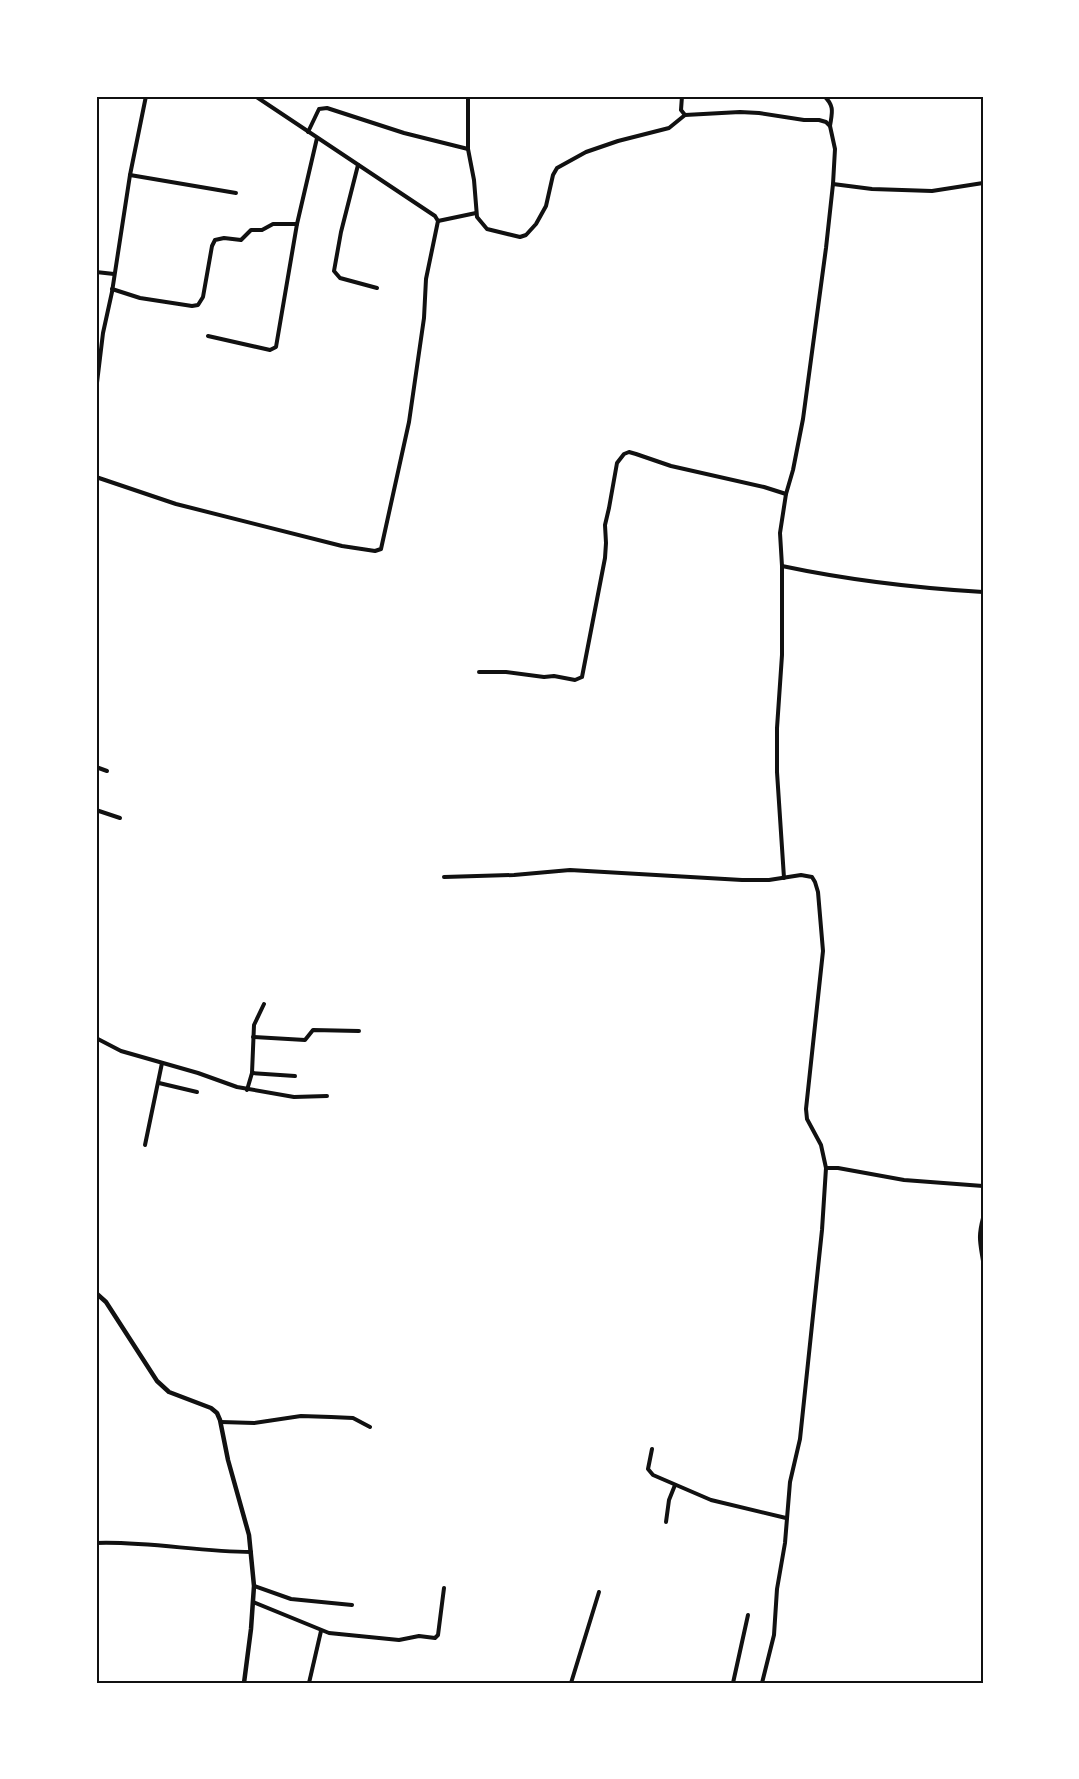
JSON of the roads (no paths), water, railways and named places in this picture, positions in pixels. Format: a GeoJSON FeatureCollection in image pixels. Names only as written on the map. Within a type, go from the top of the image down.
{"type":"FeatureCollection","features":[{"type":"Feature","properties":{"kind":"street"},"geometry":{"type":"LineString","coordinates":[[96,391],[103,333],[130,175],[146,96]]}},
{"type":"Feature","properties":{"kind":"street"},"geometry":{"type":"LineString","coordinates":[[96,477],[176,504],[342,546],[380,551],[408,422],[424,318],[426,279],[438,221],[435,216],[256,96]]}},
{"type":"Feature","properties":{"kind":"street"},"geometry":{"type":"LineString","coordinates":[[468,96],[468,149],[474,180],[476,214],[483,226],[492,232],[520,237],[526,236],[536,224],[546,206],[553,175],[557,168],[586,152],[618,141],[669,128],[685,114],[759,113],[804,120],[819,120],[826,122],[830,126]]}},
{"type":"Feature","properties":{"kind":"street"},"geometry":{"type":"LineString","coordinates":[[682,96],[681,110],[685,114]]}},
{"type":"Feature","properties":{"kind":"street"},"geometry":{"type":"LineString","coordinates":[[784,878],[776,728],[782,655],[780,533],[786,494],[793,470],[803,419],[822,285],[833,184],[835,149],[830,126],[832,107],[830,101],[824,96]]}},
{"type":"Feature","properties":{"kind":"street"},"geometry":{"type":"LineString","coordinates":[[308,132],[319,109],[327,108],[404,133],[468,149]]}},
{"type":"Feature","properties":{"kind":"street"},"geometry":{"type":"LineString","coordinates":[[208,336],[270,350],[275,349],[297,224],[317,138]]}},
{"type":"Feature","properties":{"kind":"street"},"geometry":{"type":"LineString","coordinates":[[358,165],[341,232],[334,271],[340,278],[377,288]]}},
{"type":"Feature","properties":{"kind":"street"},"geometry":{"type":"LineString","coordinates":[[130,175],[236,193]]}},
{"type":"Feature","properties":{"kind":"street"},"geometry":{"type":"LineString","coordinates":[[833,184],[872,189],[932,191],[983,183]]}},
{"type":"Feature","properties":{"kind":"street"},"geometry":{"type":"LineString","coordinates":[[438,221],[476,214]]}},
{"type":"Feature","properties":{"kind":"street"},"geometry":{"type":"LineString","coordinates":[[112,289],[149,299],[192,306],[198,305],[203,297],[210,255],[215,240],[224,238],[241,240],[251,230],[262,230],[273,224],[297,224]]}},
{"type":"Feature","properties":{"kind":"street"},"geometry":{"type":"LineString","coordinates":[[96,272],[114,274]]}},
{"type":"Feature","properties":{"kind":"street"},"geometry":{"type":"LineString","coordinates":[[479,672],[506,672],[544,677],[554,676],[575,680],[582,678],[605,558],[606,543],[604,529],[610,508],[617,464],[624,454],[629,452],[671,466],[764,487],[786,494]]}},
{"type":"Feature","properties":{"kind":"street"},"geometry":{"type":"LineString","coordinates":[[782,566],[872,582],[928,589],[983,592]]}},
{"type":"Feature","properties":{"kind":"street"},"geometry":{"type":"LineString","coordinates":[[96,767],[107,771]]}},
{"type":"Feature","properties":{"kind":"street"},"geometry":{"type":"LineString","coordinates":[[96,810],[120,818]]}},
{"type":"Feature","properties":{"kind":"street"},"geometry":{"type":"LineString","coordinates":[[444,877],[514,875],[570,870],[716,880],[769,880],[801,876],[812,877],[815,882],[818,892],[823,951],[806,1109],[807,1119],[821,1145],[826,1168],[822,1230],[800,1439],[790,1482],[785,1543],[776,1589],[774,1635],[762,1683]]}},
{"type":"Feature","properties":{"kind":"street"},"geometry":{"type":"LineString","coordinates":[[247,1090],[252,1073],[255,1022],[264,1004]]}},
{"type":"Feature","properties":{"kind":"street"},"geometry":{"type":"LineString","coordinates":[[253,1037],[304,1040],[315,1030],[358,1031]]}},
{"type":"Feature","properties":{"kind":"street"},"geometry":{"type":"LineString","coordinates":[[96,1038],[121,1051],[198,1073],[247,1090],[298,1097],[327,1096]]}},
{"type":"Feature","properties":{"kind":"street"},"geometry":{"type":"LineString","coordinates":[[145,1145],[162,1064]]}},
{"type":"Feature","properties":{"kind":"street"},"geometry":{"type":"LineString","coordinates":[[252,1073],[295,1076]]}},
{"type":"Feature","properties":{"kind":"street"},"geometry":{"type":"LineString","coordinates":[[159,1083],[197,1092]]}},
{"type":"Feature","properties":{"kind":"street"},"geometry":{"type":"LineString","coordinates":[[826,1168],[838,1168],[904,1180],[983,1186]]}},
{"type":"Feature","properties":{"kind":"street"},"geometry":{"type":"LineString","coordinates":[[983,1218],[979,1248],[983,1261]]}},
{"type":"Feature","properties":{"kind":"street"},"geometry":{"type":"LineString","coordinates":[[96,1293],[106,1302],[157,1381],[169,1392],[211,1408],[217,1413],[221,1422],[228,1460],[245,1517],[254,1586],[252,1629],[244,1683]]}},
{"type":"Feature","properties":{"kind":"street"},"geometry":{"type":"LineString","coordinates":[[221,1422],[254,1423],[301,1416],[325,1416],[353,1418],[370,1427]]}},
{"type":"Feature","properties":{"kind":"street"},"geometry":{"type":"LineString","coordinates":[[652,1449],[648,1465],[650,1472],[675,1485],[711,1500],[786,1518]]}},
{"type":"Feature","properties":{"kind":"street"},"geometry":{"type":"LineString","coordinates":[[666,1522],[669,1500],[675,1485]]}},
{"type":"Feature","properties":{"kind":"street"},"geometry":{"type":"LineString","coordinates":[[96,1543],[251,1552]]}},
{"type":"Feature","properties":{"kind":"street"},"geometry":{"type":"LineString","coordinates":[[254,1586],[291,1599],[352,1605]]}},
{"type":"Feature","properties":{"kind":"street"},"geometry":{"type":"LineString","coordinates":[[253,1602],[321,1631],[339,1635],[399,1640],[420,1636],[435,1638],[439,1632],[444,1588]]}},
{"type":"Feature","properties":{"kind":"street"},"geometry":{"type":"LineString","coordinates":[[571,1683],[599,1592]]}},
{"type":"Feature","properties":{"kind":"street"},"geometry":{"type":"LineString","coordinates":[[733,1683],[748,1615]]}},
{"type":"Feature","properties":{"kind":"street"},"geometry":{"type":"LineString","coordinates":[[309,1683],[321,1631]]}}]}
